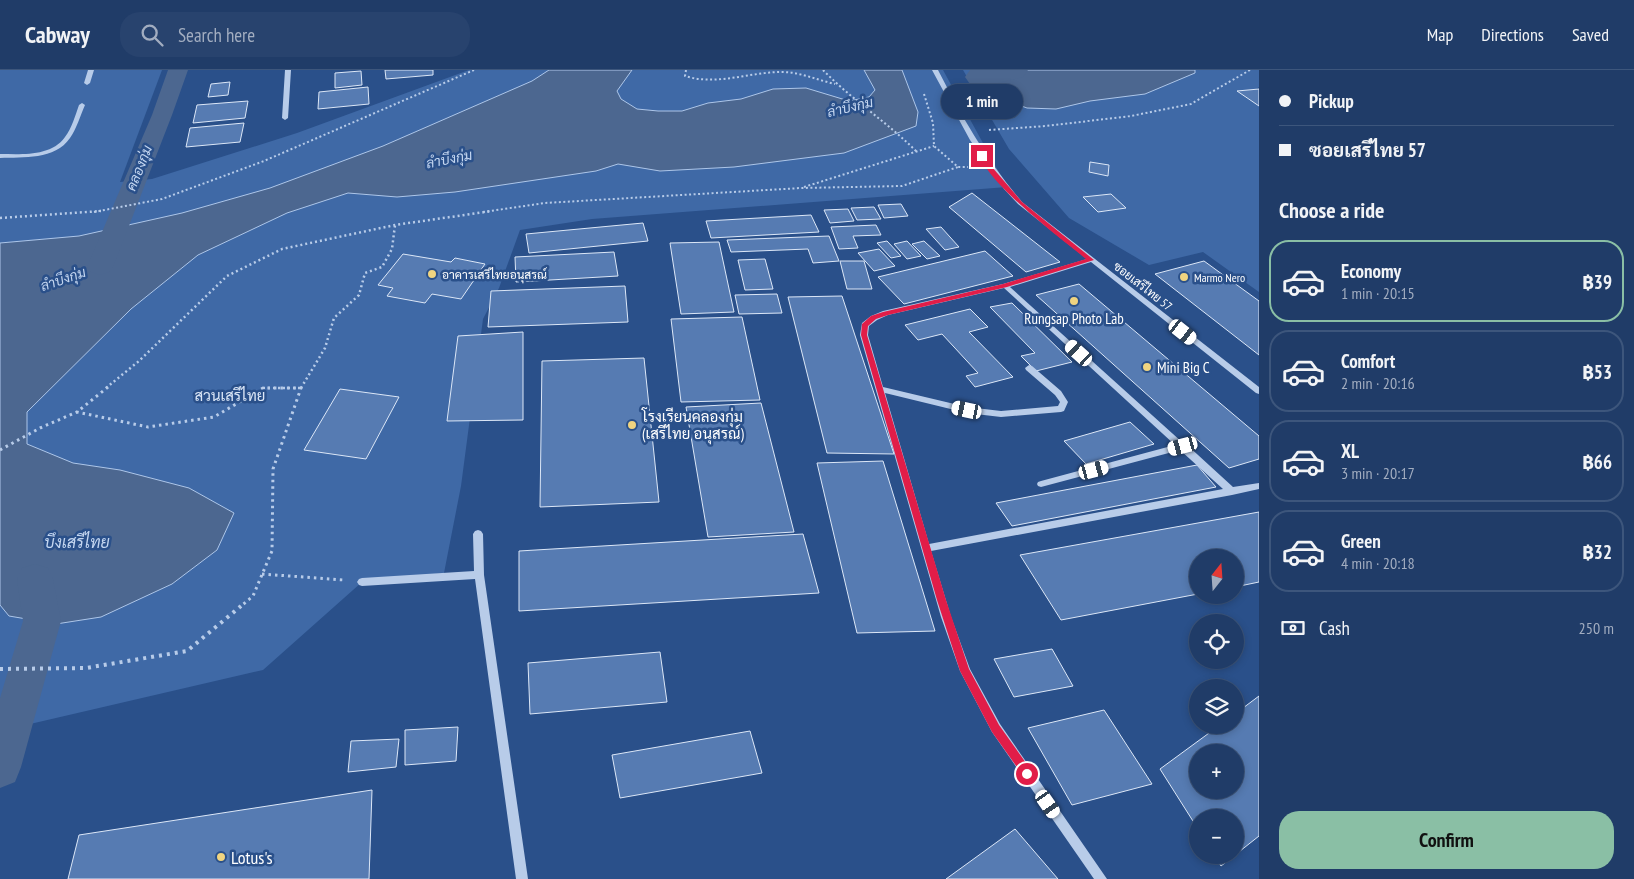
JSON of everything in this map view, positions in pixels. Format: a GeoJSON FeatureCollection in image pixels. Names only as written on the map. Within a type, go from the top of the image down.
{"type":"FeatureCollection","features":[{"type":"Feature","properties":{"kind":"street"},"geometry":{"type":"LineString","coordinates":[[87,83],[91,70]]}},
{"type":"Feature","properties":{"kind":"street"},"geometry":{"type":"LineString","coordinates":[[285,118],[288,70]]}},
{"type":"Feature","properties":{"kind":"street","name":"ซอยเสรีไทย 57"},"geometry":{"type":"LineString","coordinates":[[935,70],[966,131],[990,168],[1020,203],[1259,391]]}},
{"type":"Feature","properties":{"kind":"street"},"geometry":{"type":"LineString","coordinates":[[0,156],[33,154],[59,147],[66,140],[82,105]]}},
{"type":"Feature","properties":{"kind":"street"},"geometry":{"type":"LineString","coordinates":[[1091,260],[1005,286],[886,313],[865,325],[864,335],[926,548],[965,671],[996,728],[1101,879]]}},
{"type":"Feature","properties":{"kind":"street"},"geometry":{"type":"LineString","coordinates":[[1005,286],[1232,492]]}},
{"type":"Feature","properties":{"kind":"street"},"geometry":{"type":"LineString","coordinates":[[880,389],[949,406],[992,413],[1061,409],[1064,402],[1058,393],[1029,368]]}},
{"type":"Feature","properties":{"kind":"street"},"geometry":{"type":"LineString","coordinates":[[1041,484],[1183,446]]}},
{"type":"Feature","properties":{"kind":"street"},"geometry":{"type":"LineString","coordinates":[[926,548],[1259,486]]}},
{"type":"Feature","properties":{"kind":"street"},"geometry":{"type":"LineString","coordinates":[[478,534],[479,575],[522,879]]}},
{"type":"Feature","properties":{"kind":"street"},"geometry":{"type":"LineString","coordinates":[[362,582],[479,575]]}},
{"type":"Feature","properties":{"kind":"path"},"geometry":{"type":"LineString","coordinates":[[0,218],[89,213],[162,199],[264,161],[474,70]]}},
{"type":"Feature","properties":{"kind":"path"},"geometry":{"type":"LineString","coordinates":[[686,70],[685,76],[692,79],[716,79],[781,72],[800,74],[835,84]]}},
{"type":"Feature","properties":{"kind":"path"},"geometry":{"type":"LineString","coordinates":[[823,70],[835,84],[901,134],[916,151]]}},
{"type":"Feature","properties":{"kind":"path"},"geometry":{"type":"LineString","coordinates":[[966,131],[1046,126],[1131,116],[1191,104],[1250,70]]}},
{"type":"Feature","properties":{"kind":"path"},"geometry":{"type":"LineString","coordinates":[[923,90],[933,123],[934,146],[958,167]]}},
{"type":"Feature","properties":{"kind":"path"},"geometry":{"type":"LineString","coordinates":[[801,188],[934,146]]}},
{"type":"Feature","properties":{"kind":"path"},"geometry":{"type":"LineString","coordinates":[[0,450],[40,428],[77,412],[140,360],[227,276],[282,249],[395,224],[545,203],[801,188],[902,186],[958,167],[990,168]]}},
{"type":"Feature","properties":{"kind":"path"},"geometry":{"type":"LineString","coordinates":[[0,669],[86,668],[187,651],[253,596],[272,551],[273,469],[301,388],[325,348],[334,318],[359,295],[365,273],[382,267],[392,249],[395,224]]}},
{"type":"Feature","properties":{"kind":"path"},"geometry":{"type":"LineString","coordinates":[[77,412],[148,427],[214,417],[263,388],[301,388]]}},
{"type":"Feature","properties":{"kind":"path"},"geometry":{"type":"LineString","coordinates":[[262,574],[362,582]]}},
{"type":"Feature","properties":{"kind":"green space","name":"สวนเสรีไทย"},"geometry":{"type":"Polygon","coordinates":[[[0,70],[162,70],[120,182],[152,179],[297,133],[469,70],[943,70],[1007,187],[592,219],[520,230],[499,288],[483,319],[461,486],[444,573],[362,582],[263,670],[0,731],[0,70]]]}},
{"type":"Feature","properties":{"kind":"green space"},"geometry":{"type":"Polygon","coordinates":[[[963,70],[1259,70],[1259,87],[1245,98],[1259,106],[1259,292],[1203,252],[1149,265],[1069,218],[1009,149],[963,70]]]}},
{"type":"Feature","properties":{"kind":"water","name":"บึงเสรีไทย"},"geometry":{"type":"Polygon","coordinates":[[[549,70],[632,70],[617,91],[621,99],[637,109],[682,111],[708,103],[741,99],[773,89],[806,88],[849,101],[869,97],[875,90],[864,70],[902,70],[918,112],[916,126],[844,153],[734,167],[660,171],[618,164],[596,171],[455,192],[397,197],[348,193],[287,213],[198,255],[131,309],[27,412],[27,444],[73,463],[120,470],[189,488],[234,513],[217,550],[172,584],[101,617],[56,624],[9,616],[0,605],[0,243],[79,236],[182,213],[270,188],[383,146],[532,81],[549,70]]]}},
{"type":"Feature","properties":{"kind":"water"},"geometry":{"type":"Polygon","coordinates":[[[982,70],[1195,70],[1195,73],[1145,94],[1090,101],[1056,109],[1027,108],[1005,100],[991,85],[982,70]]]}},
{"type":"Feature","properties":{"kind":"building"},"geometry":{"type":"Polygon","coordinates":[[[385,70],[433,70],[433,75],[386,79],[385,70]]]}},
{"type":"Feature","properties":{"kind":"building"},"geometry":{"type":"Polygon","coordinates":[[[361,71],[362,85],[335,88],[335,73],[361,71]]]}},
{"type":"Feature","properties":{"kind":"building"},"geometry":{"type":"Polygon","coordinates":[[[230,82],[228,95],[208,97],[211,84],[230,82]]]}},
{"type":"Feature","properties":{"kind":"building"},"geometry":{"type":"Polygon","coordinates":[[[368,87],[369,104],[318,109],[319,92],[368,87]]]}},
{"type":"Feature","properties":{"kind":"building"},"geometry":{"type":"Polygon","coordinates":[[[1259,89],[1259,106],[1237,91],[1259,89]]]}},
{"type":"Feature","properties":{"kind":"building"},"geometry":{"type":"Polygon","coordinates":[[[248,101],[245,118],[193,123],[197,105],[248,101]]]}},
{"type":"Feature","properties":{"kind":"building"},"geometry":{"type":"Polygon","coordinates":[[[244,123],[240,142],[186,147],[190,128],[244,123]]]}},
{"type":"Feature","properties":{"kind":"building"},"geometry":{"type":"Polygon","coordinates":[[[1090,162],[1109,165],[1108,176],[1089,172],[1090,162]]]}},
{"type":"Feature","properties":{"kind":"building"},"geometry":{"type":"Polygon","coordinates":[[[972,193],[1060,262],[1026,272],[949,207],[972,193]]]}},
{"type":"Feature","properties":{"kind":"building"},"geometry":{"type":"Polygon","coordinates":[[[1111,194],[1126,208],[1098,212],[1083,197],[1111,194]]]}},
{"type":"Feature","properties":{"kind":"building"},"geometry":{"type":"Polygon","coordinates":[[[901,204],[908,216],[884,218],[878,205],[901,204]]]}},
{"type":"Feature","properties":{"kind":"building"},"geometry":{"type":"Polygon","coordinates":[[[874,207],[881,219],[857,220],[851,208],[874,207]]]}},
{"type":"Feature","properties":{"kind":"building"},"geometry":{"type":"Polygon","coordinates":[[[848,209],[854,221],[830,223],[824,210],[848,209]]]}},
{"type":"Feature","properties":{"kind":"building"},"geometry":{"type":"Polygon","coordinates":[[[811,215],[819,232],[711,238],[706,221],[811,215]]]}},
{"type":"Feature","properties":{"kind":"building"},"geometry":{"type":"Polygon","coordinates":[[[643,223],[648,241],[529,253],[526,234],[643,223]]]}},
{"type":"Feature","properties":{"kind":"building"},"geometry":{"type":"Polygon","coordinates":[[[876,225],[881,235],[853,236],[858,248],[839,249],[831,227],[876,225]]]}},
{"type":"Feature","properties":{"kind":"building"},"geometry":{"type":"Polygon","coordinates":[[[941,227],[959,247],[945,250],[926,229],[941,227]]]}},
{"type":"Feature","properties":{"kind":"building"},"geometry":{"type":"Polygon","coordinates":[[[829,236],[839,261],[813,263],[808,249],[731,252],[727,240],[829,236]]]}},
{"type":"Feature","properties":{"kind":"building"},"geometry":{"type":"Polygon","coordinates":[[[887,241],[901,256],[891,258],[877,243],[887,241]]]}},
{"type":"Feature","properties":{"kind":"building"},"geometry":{"type":"Polygon","coordinates":[[[907,241],[921,256],[907,259],[894,244],[907,241]]]}},
{"type":"Feature","properties":{"kind":"building"},"geometry":{"type":"Polygon","coordinates":[[[924,241],[940,256],[927,259],[912,244],[924,241]]]}},
{"type":"Feature","properties":{"kind":"building"},"geometry":{"type":"Polygon","coordinates":[[[719,242],[734,312],[681,314],[670,243],[719,242]]]}},
{"type":"Feature","properties":{"kind":"building"},"geometry":{"type":"Polygon","coordinates":[[[879,249],[895,266],[874,271],[858,253],[879,249]]]}},
{"type":"Feature","properties":{"kind":"building"},"geometry":{"type":"Polygon","coordinates":[[[985,251],[1013,276],[904,304],[878,277],[985,251]]]}},
{"type":"Feature","properties":{"kind":"building"},"geometry":{"type":"Polygon","coordinates":[[[614,252],[618,276],[516,282],[515,257],[614,252]]]}},
{"type":"Feature","properties":{"kind":"building","name":"อาคารเสรีไทยอนุสรณ์"},"geometry":{"type":"Polygon","coordinates":[[[403,254],[451,262],[455,258],[485,264],[461,299],[432,294],[425,303],[387,296],[393,288],[378,285],[403,254]]]}},
{"type":"Feature","properties":{"kind":"building"},"geometry":{"type":"Polygon","coordinates":[[[765,259],[773,289],[745,290],[738,260],[765,259]]]}},
{"type":"Feature","properties":{"kind":"building"},"geometry":{"type":"Polygon","coordinates":[[[840,261],[864,261],[872,289],[847,289],[840,261]]]}},
{"type":"Feature","properties":{"kind":"building"},"geometry":{"type":"Polygon","coordinates":[[[1204,261],[1259,301],[1259,355],[1155,274],[1204,261]]]}},
{"type":"Feature","properties":{"kind":"building"},"geometry":{"type":"Polygon","coordinates":[[[1079,284],[1259,436],[1259,459],[1229,468],[1036,295],[1079,284]]]}},
{"type":"Feature","properties":{"kind":"building"},"geometry":{"type":"Polygon","coordinates":[[[625,286],[628,322],[488,327],[491,291],[625,286]]]}},
{"type":"Feature","properties":{"kind":"building"},"geometry":{"type":"Polygon","coordinates":[[[777,294],[782,313],[739,314],[735,295],[777,294]]]}},
{"type":"Feature","properties":{"kind":"building"},"geometry":{"type":"Polygon","coordinates":[[[842,296],[894,454],[827,453],[788,297],[842,296]]]}},
{"type":"Feature","properties":{"kind":"building"},"geometry":{"type":"Polygon","coordinates":[[[1012,303],[1072,362],[1036,371],[1021,356],[1035,353],[990,307],[1012,303]]]}},
{"type":"Feature","properties":{"kind":"building"},"geometry":{"type":"Polygon","coordinates":[[[970,309],[988,327],[969,332],[1013,377],[975,387],[966,376],[978,373],[942,334],[918,340],[905,325],[970,309]]]}},
{"type":"Feature","properties":{"kind":"building"},"geometry":{"type":"Polygon","coordinates":[[[742,317],[760,400],[681,402],[671,319],[742,317]]]}},
{"type":"Feature","properties":{"kind":"building"},"geometry":{"type":"Polygon","coordinates":[[[523,332],[523,420],[447,421],[458,336],[523,332]]]}},
{"type":"Feature","properties":{"kind":"building"},"geometry":{"type":"Polygon","coordinates":[[[644,358],[659,502],[540,507],[542,361],[644,358]]]}},
{"type":"Feature","properties":{"kind":"building"},"geometry":{"type":"Polygon","coordinates":[[[340,389],[399,397],[366,459],[304,450],[340,389]]]}},
{"type":"Feature","properties":{"kind":"building"},"geometry":{"type":"Polygon","coordinates":[[[761,403],[794,532],[708,537],[686,407],[761,403]]]}},
{"type":"Feature","properties":{"kind":"building"},"geometry":{"type":"Polygon","coordinates":[[[1130,422],[1154,444],[1086,464],[1064,441],[1130,422]]]}},
{"type":"Feature","properties":{"kind":"building"},"geometry":{"type":"Polygon","coordinates":[[[883,461],[935,631],[857,633],[817,463],[883,461]]]}},
{"type":"Feature","properties":{"kind":"building"},"geometry":{"type":"Polygon","coordinates":[[[1197,465],[1216,487],[1012,526],[996,503],[1197,465]]]}},
{"type":"Feature","properties":{"kind":"building"},"geometry":{"type":"Polygon","coordinates":[[[1259,512],[1259,582],[1244,585],[1244,549],[1189,549],[1189,596],[1061,620],[1020,555],[1259,512]]]}},
{"type":"Feature","properties":{"kind":"building"},"geometry":{"type":"Polygon","coordinates":[[[803,534],[819,593],[519,611],[519,551],[803,534]]]}},
{"type":"Feature","properties":{"kind":"building"},"geometry":{"type":"Polygon","coordinates":[[[1052,649],[1073,686],[1014,697],[994,659],[1052,649]]]}},
{"type":"Feature","properties":{"kind":"building"},"geometry":{"type":"Polygon","coordinates":[[[660,652],[667,702],[530,714],[528,663],[660,652]]]}},
{"type":"Feature","properties":{"kind":"building"},"geometry":{"type":"Polygon","coordinates":[[[1259,696],[1259,836],[1244,848],[1244,809],[1189,809],[1189,815],[1160,769],[1189,748],[1189,799],[1244,799],[1244,744],[1194,744],[1208,734],[1244,734],[1244,707],[1259,696]]]}},
{"type":"Feature","properties":{"kind":"building"},"geometry":{"type":"Polygon","coordinates":[[[1104,710],[1152,784],[1072,805],[1028,728],[1104,710]]]}},
{"type":"Feature","properties":{"kind":"building"},"geometry":{"type":"Polygon","coordinates":[[[458,727],[456,761],[405,765],[405,730],[458,727]]]}},
{"type":"Feature","properties":{"kind":"building"},"geometry":{"type":"Polygon","coordinates":[[[750,731],[762,773],[620,798],[612,755],[750,731]]]}},
{"type":"Feature","properties":{"kind":"building"},"geometry":{"type":"Polygon","coordinates":[[[399,739],[396,767],[348,772],[351,741],[399,739]]]}},
{"type":"Feature","properties":{"kind":"building","name":"Lotus's"},"geometry":{"type":"Polygon","coordinates":[[[372,790],[369,879],[68,879],[79,835],[372,790]]]}},
{"type":"Feature","properties":{"kind":"building"},"geometry":{"type":"Polygon","coordinates":[[[1015,829],[1058,879],[946,879],[1015,829]]]}},
{"type":"Feature","properties":{"kind":"waterway","name":"คลองกุ่ม"},"geometry":{"type":"LineString","coordinates":[[100,267],[162,115],[178,70]]}},
{"type":"Feature","properties":{"kind":"waterway","name":"ลำบึงกุ่ม"},"geometry":{"type":"LineString","coordinates":[[982,77],[1011,70]]}},
{"type":"Feature","properties":{"kind":"waterway"},"geometry":{"type":"LineString","coordinates":[[0,767],[42,621],[35,579]]}},
{"type":"Feature","properties":{"kind":"place","name":"อาคารเสรีไทยอนุสรณ์"},"geometry":{"type":"Point","coordinates":[432,274]}},
{"type":"Feature","properties":{"kind":"place","name":"Marmo Nero"},"geometry":{"type":"Point","coordinates":[1184,277]}},
{"type":"Feature","properties":{"kind":"place","name":"Rungsap Photo Lab"},"geometry":{"type":"Point","coordinates":[1074,301]}},
{"type":"Feature","properties":{"kind":"place","name":"Mini Big C"},"geometry":{"type":"Point","coordinates":[1147,367]}},
{"type":"Feature","properties":{"kind":"place","name":"โรงเรียนคลองกุ่ม (เสรีไทย อนุสรณ์)"},"geometry":{"type":"Point","coordinates":[632,425]}},
{"type":"Feature","properties":{"kind":"place","name":"Lotus's"},"geometry":{"type":"Point","coordinates":[221,857]}},
{"type":"Feature","properties":{"kind":"route"},"geometry":{"type":"LineString","coordinates":[[982,156],[1020,203],[1091,260],[1005,286],[886,313],[874,318],[865,325],[864,335],[946,617],[965,671],[996,728],[1027,774]]}}]}
